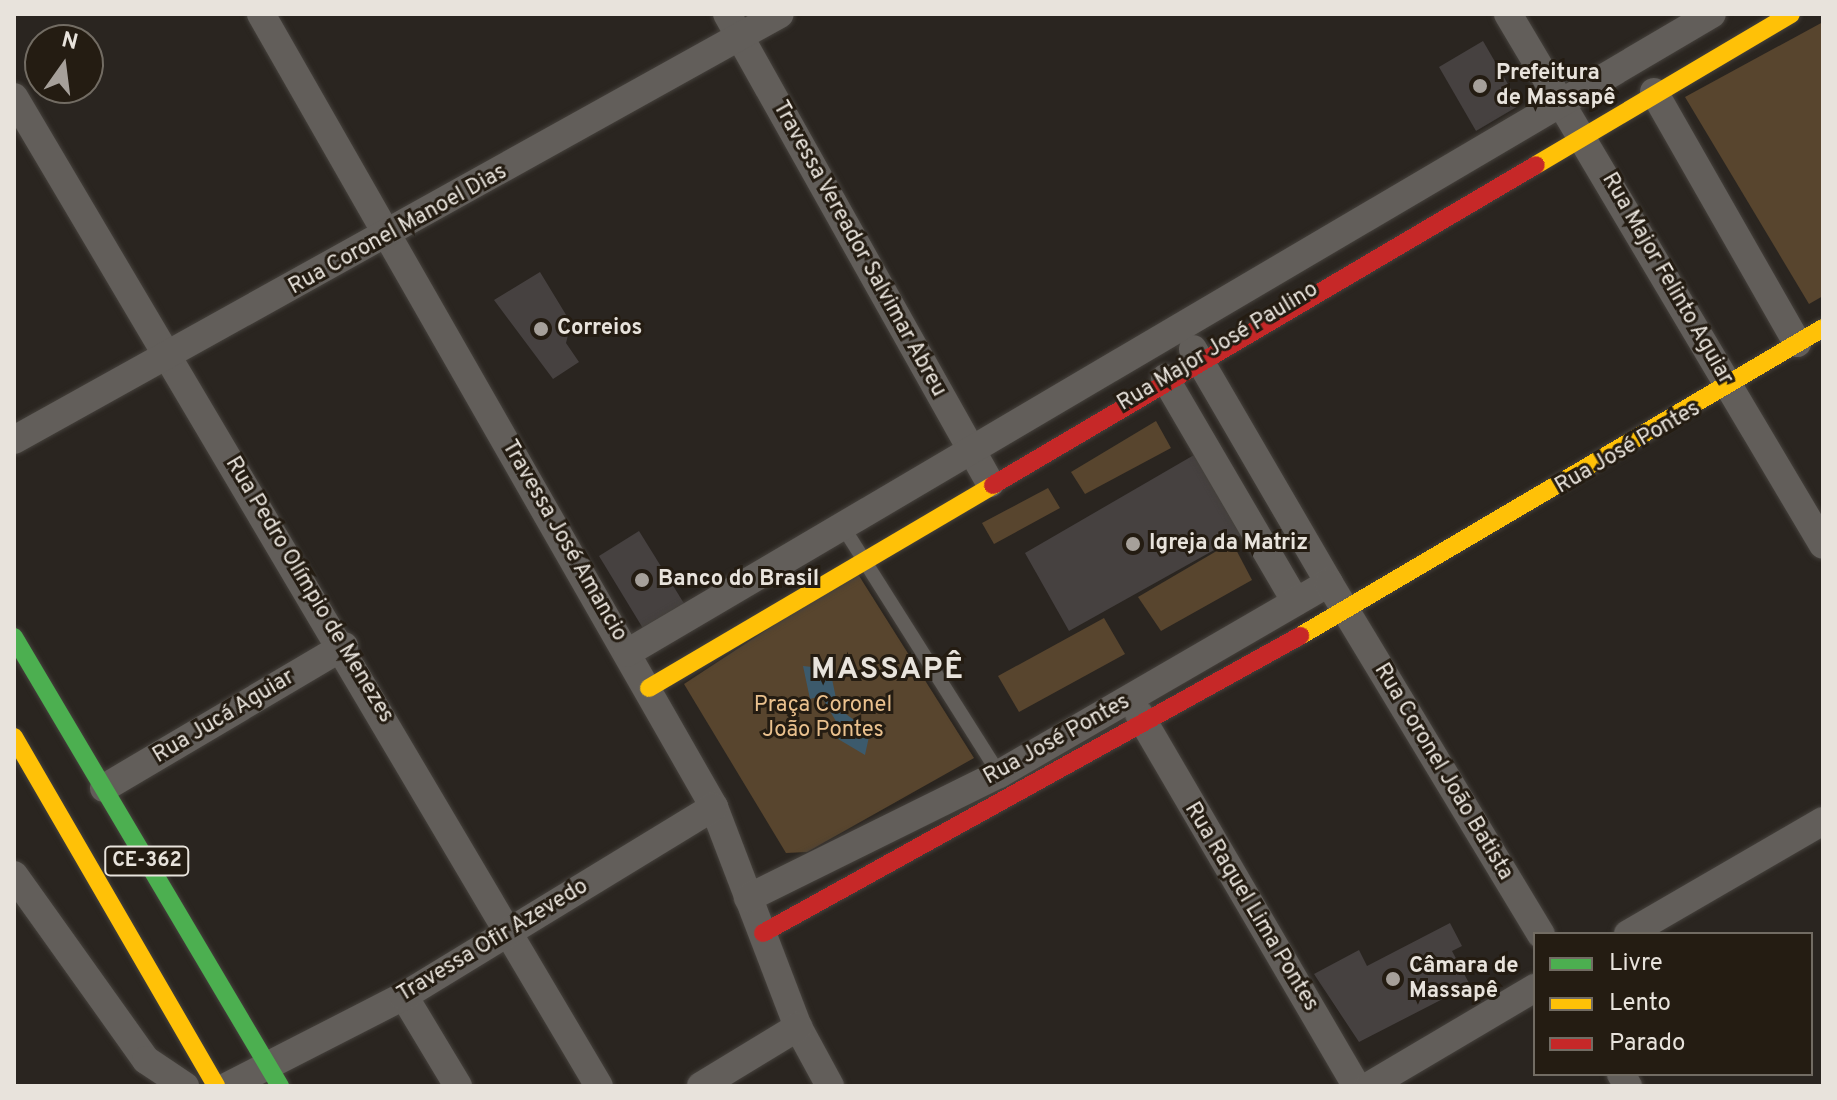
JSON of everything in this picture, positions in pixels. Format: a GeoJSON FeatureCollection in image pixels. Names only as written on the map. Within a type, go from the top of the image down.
{"type":"FeatureCollection","features":[{"type":"Feature","properties":{"kind":"street","name":"Travessa José Amancio"},"geometry":{"type":"LineString","coordinates":[[261,14],[649,688],[714,807],[798,1027],[830,1086]]}},
{"type":"Feature","properties":{"kind":"street","name":"Rua Coronel Manoel Dias"},"geometry":{"type":"LineString","coordinates":[[14,440],[390,236],[734,26],[780,14]]}},
{"type":"Feature","properties":{"kind":"street","name":"Rua Major Felinto Aguiar"},"geometry":{"type":"LineString","coordinates":[[1508,14],[1823,545]]}},
{"type":"Feature","properties":{"kind":"street","name":"Rua Major José Paulino"},"geometry":{"type":"LineString","coordinates":[[649,688],[1198,358],[1791,14]]}},
{"type":"Feature","properties":{"kind":"street","name":"Rua Major José Paulino"},"geometry":{"type":"LineString","coordinates":[[627,653],[1707,16]]}},
{"type":"Feature","properties":{"kind":"street"},"geometry":{"type":"LineString","coordinates":[[1707,16],[1722,53]]}},
{"type":"Feature","properties":{"kind":"street","name":"Travessa Vereador Salvimar Abreu"},"geometry":{"type":"LineString","coordinates":[[734,26],[990,483]]}},
{"type":"Feature","properties":{"kind":"street"},"geometry":{"type":"LineString","coordinates":[[1654,92],[1797,343]]}},
{"type":"Feature","properties":{"kind":"street","name":"Rua Pedro Olímpio de Menezes"},"geometry":{"type":"LineString","coordinates":[[14,97],[344,646],[599,1086]]}},
{"type":"Feature","properties":{"kind":"street"},"geometry":{"type":"LineString","coordinates":[[1427,182],[1448,212]]}},
{"type":"Feature","properties":{"kind":"street"},"geometry":{"type":"LineString","coordinates":[[1305,253],[1323,285]]}},
{"type":"Feature","properties":{"kind":"street"},"geometry":{"type":"LineString","coordinates":[[1180,327],[1346,611]]}},
{"type":"Feature","properties":{"kind":"street","name":"Rua José Pontes"},"geometry":{"type":"LineString","coordinates":[[763,933],[1145,728],[1731,388],[1823,328]]}},
{"type":"Feature","properties":{"kind":"street"},"geometry":{"type":"LineString","coordinates":[[1099,374],[1118,407]]}},
{"type":"Feature","properties":{"kind":"street"},"geometry":{"type":"LineString","coordinates":[[1165,378],[1296,602]]}},
{"type":"Feature","properties":{"kind":"street"},"geometry":{"type":"LineString","coordinates":[[1235,494],[1267,476]]}},
{"type":"Feature","properties":{"kind":"street","name":"Rua José Pontes"},"geometry":{"type":"LineString","coordinates":[[748,898],[999,774],[1329,583]]}},
{"type":"Feature","properties":{"kind":"street","name":"Rua Coronel João Batista"},"geometry":{"type":"LineString","coordinates":[[1346,611],[1540,932]]}},
{"type":"Feature","properties":{"kind":"street","name":"CE-362"},"geometry":{"type":"LineString","coordinates":[[14,637],[274,1076]]}},
{"type":"Feature","properties":{"kind":"street","name":"Rua Jucá Aguiar"},"geometry":{"type":"LineString","coordinates":[[104,788],[344,646]]}},
{"type":"Feature","properties":{"kind":"street","name":"Rua Raquel Lima Pontes"},"geometry":{"type":"LineString","coordinates":[[1132,698],[1145,728],[1356,1086]]}},
{"type":"Feature","properties":{"kind":"street","name":"CE-362"},"geometry":{"type":"LineString","coordinates":[[14,737],[216,1086]]}},
{"type":"Feature","properties":{"kind":"street","name":"Travessa Ofir Azevedo"},"geometry":{"type":"LineString","coordinates":[[228,1086],[274,1076],[714,807]]}},
{"type":"Feature","properties":{"kind":"street"},"geometry":{"type":"LineString","coordinates":[[1631,932],[1823,821]]}},
{"type":"Feature","properties":{"kind":"street"},"geometry":{"type":"LineString","coordinates":[[14,875],[146,1060],[185,1086]]}},
{"type":"Feature","properties":{"kind":"street"},"geometry":{"type":"LineString","coordinates":[[1369,1086],[1533,989]]}},
{"type":"Feature","properties":{"kind":"street"},"geometry":{"type":"LineString","coordinates":[[404,996],[458,1086]]}},
{"type":"Feature","properties":{"kind":"street"},"geometry":{"type":"LineString","coordinates":[[701,1086],[798,1027]]}},
{"type":"Feature","properties":{"kind":"lane"},"geometry":{"type":"LineString","coordinates":[[843,527],[999,774],[1012,800]]}},
{"type":"Feature","properties":{"kind":"green space"},"geometry":{"type":"Polygon","coordinates":[[[1823,22],[1823,296],[1809,304],[1685,97],[1823,22]]]}},
{"type":"Feature","properties":{"kind":"green space"},"geometry":{"type":"Polygon","coordinates":[[[1156,421],[1171,448],[1085,494],[1071,472],[1156,421]]]}},
{"type":"Feature","properties":{"kind":"green space"},"geometry":{"type":"Polygon","coordinates":[[[1048,488],[1060,508],[994,544],[982,523],[1048,488]]]}},
{"type":"Feature","properties":{"kind":"green space"},"geometry":{"type":"Polygon","coordinates":[[[1232,542],[1252,580],[1161,631],[1138,597],[1232,542]]]}},
{"type":"Feature","properties":{"kind":"green space","name":"Praça Coronel João Pontes"},"geometry":{"type":"Polygon","coordinates":[[[856,571],[974,758],[807,852],[786,853],[684,684],[856,571]]]}},
{"type":"Feature","properties":{"kind":"green space"},"geometry":{"type":"Polygon","coordinates":[[[1104,618],[1125,654],[1019,712],[998,676],[1104,618]]]}},
{"type":"Feature","properties":{"kind":"water"},"geometry":{"type":"Polygon","coordinates":[[[803,666],[830,669],[838,708],[870,732],[865,755],[828,733],[837,723],[821,696],[810,699],[803,666]]]}},
{"type":"Feature","properties":{"kind":"building","name":"Prefeitura de Massapê"},"geometry":{"type":"Polygon","coordinates":[[[1483,41],[1520,105],[1476,131],[1439,67],[1483,41]]]}},
{"type":"Feature","properties":{"kind":"building","name":"Correios"},"geometry":{"type":"Polygon","coordinates":[[[540,272],[571,323],[566,343],[579,362],[553,379],[494,300],[540,272]]]}},
{"type":"Feature","properties":{"kind":"building","name":"Igreja da Matriz"},"geometry":{"type":"Polygon","coordinates":[[[1194,455],[1241,535],[1069,631],[1025,553],[1194,455]]]}},
{"type":"Feature","properties":{"kind":"building","name":"Banco do Brasil"},"geometry":{"type":"Polygon","coordinates":[[[639,531],[685,605],[644,630],[599,556],[639,531]]]}},
{"type":"Feature","properties":{"kind":"building","name":"Câmara de Massapê"},"geometry":{"type":"Polygon","coordinates":[[[1450,923],[1462,946],[1452,951],[1470,985],[1359,1042],[1314,974],[1359,950],[1367,966],[1450,923]]]}},
{"type":"Feature","properties":{"kind":"traffic: fast"},"geometry":{"type":"LineString","coordinates":[[14,637],[280,1086]]}},
{"type":"Feature","properties":{"kind":"traffic: slow"},"geometry":{"type":"LineString","coordinates":[[1536,165],[1791,14]]}},
{"type":"Feature","properties":{"kind":"traffic: slow"},"geometry":{"type":"LineString","coordinates":[[1300,636],[1823,328]]}},
{"type":"Feature","properties":{"kind":"traffic: slow"},"geometry":{"type":"LineString","coordinates":[[649,688],[993,485]]}},
{"type":"Feature","properties":{"kind":"traffic: slow"},"geometry":{"type":"LineString","coordinates":[[14,737],[216,1086]]}},
{"type":"Feature","properties":{"kind":"traffic: jam"},"geometry":{"type":"LineString","coordinates":[[993,485],[1536,165]]}},
{"type":"Feature","properties":{"kind":"traffic: jam"},"geometry":{"type":"LineString","coordinates":[[763,933],[1300,636]]}},
{"type":"Feature","properties":{"kind":"place","name":"Prefeitura de Massapê"},"geometry":{"type":"Point","coordinates":[1480,86]}},
{"type":"Feature","properties":{"kind":"place","name":"Correios"},"geometry":{"type":"Point","coordinates":[541,329]}},
{"type":"Feature","properties":{"kind":"place","name":"Igreja da Matriz"},"geometry":{"type":"Point","coordinates":[1133,544]}},
{"type":"Feature","properties":{"kind":"place","name":"Banco do Brasil"},"geometry":{"type":"Point","coordinates":[642,580]}},
{"type":"Feature","properties":{"kind":"place","name":"Câmara de Massapê"},"geometry":{"type":"Point","coordinates":[1393,979]}},
{"type":"Feature","properties":{"kind":"district","name":"MASSAPÊ"},"geometry":{"type":"Point","coordinates":[888,671]}}]}
